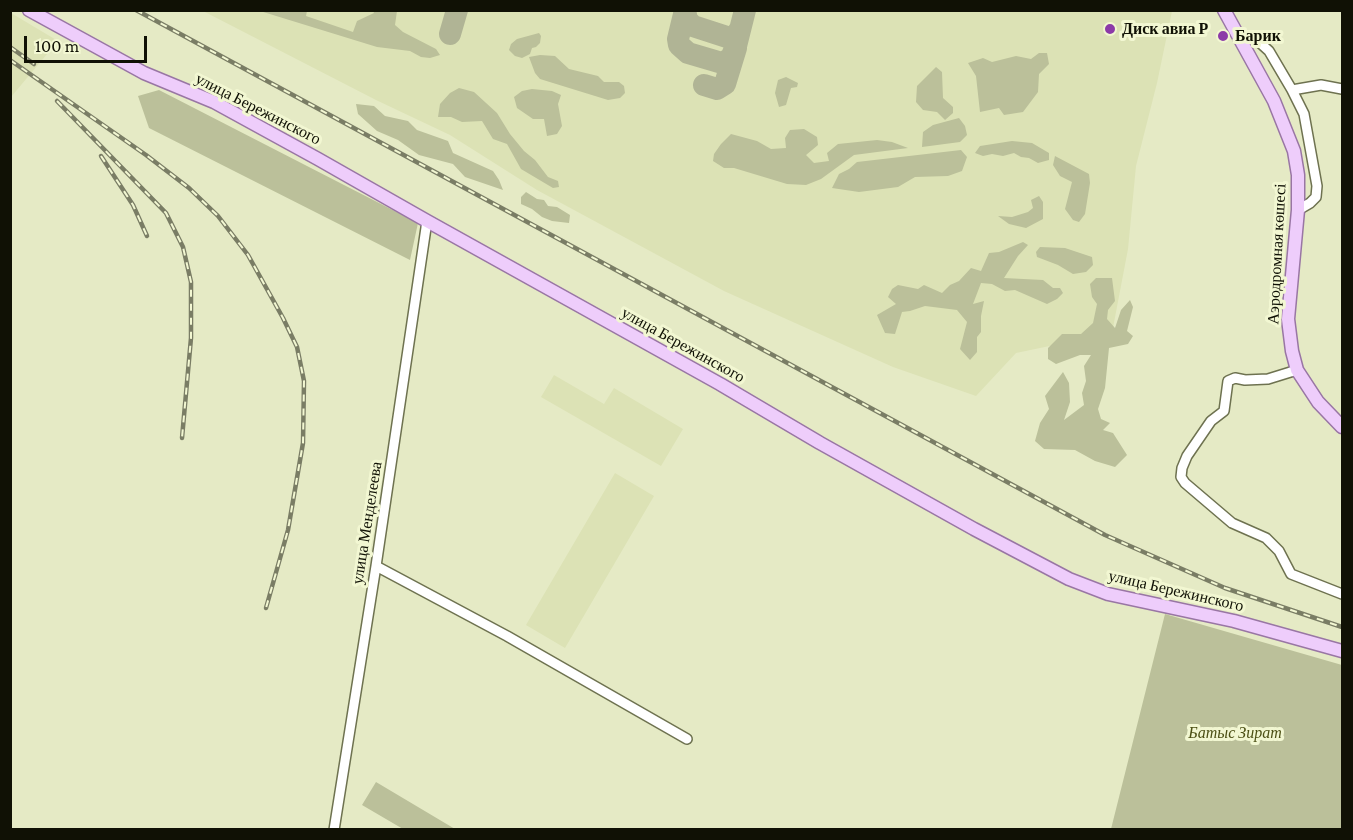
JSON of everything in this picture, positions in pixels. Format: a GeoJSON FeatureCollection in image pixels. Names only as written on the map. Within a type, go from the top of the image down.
{"type":"FeatureCollection","features":[{"type":"Feature","properties":{"kind":"main road","name":"улица Бережинского"},"geometry":{"type":"LineString","coordinates":[[29,10],[144,73],[232,112],[720,384],[963,524],[1069,579],[1108,594],[1234,621],[1342,651]]}},
{"type":"Feature","properties":{"kind":"main road","name":"Аэродромная көшесі"},"geometry":{"type":"LineString","coordinates":[[1224,10],[1274,101],[1294,151],[1298,175],[1298,210],[1288,319],[1297,370],[1318,402],[1342,427]]}},
{"type":"Feature","properties":{"kind":"street"},"geometry":{"type":"LineString","coordinates":[[1238,39],[1248,38],[1258,41],[1269,51],[1304,114],[1317,186],[1316,196],[1310,203],[1298,210]]}},
{"type":"Feature","properties":{"kind":"street"},"geometry":{"type":"LineString","coordinates":[[1292,90],[1321,85],[1342,89]]}},
{"type":"Feature","properties":{"kind":"street","name":"улица Менделеева"},"geometry":{"type":"LineString","coordinates":[[334,830],[427,221]]}},
{"type":"Feature","properties":{"kind":"street"},"geometry":{"type":"LineString","coordinates":[[1297,370],[1268,379],[1234,378],[1228,381],[1224,411],[1211,421],[1187,456],[1181,477],[1232,523],[1266,538],[1279,551],[1291,574],[1342,594]]}},
{"type":"Feature","properties":{"kind":"street"},"geometry":{"type":"LineString","coordinates":[[376,566],[507,636],[687,739]]}},
{"type":"Feature","properties":{"kind":"shaded area"},"geometry":{"type":"Polygon","coordinates":[[[203,11],[1172,11],[1136,166],[1128,249],[1112,333],[1016,353],[976,396],[893,367],[724,291],[537,190],[450,135],[376,100],[203,11]]]}},
{"type":"Feature","properties":{"kind":"shaded area"},"geometry":{"type":"Polygon","coordinates":[[[11,13],[58,41],[11,97],[11,13]]]}},
{"type":"Feature","properties":{"kind":"shaded area"},"geometry":{"type":"Polygon","coordinates":[[[554,375],[604,404],[614,388],[683,429],[661,466],[541,397],[554,375]]]}},
{"type":"Feature","properties":{"kind":"shaded area"},"geometry":{"type":"Polygon","coordinates":[[[615,473],[654,496],[565,648],[526,625],[615,473]]]}},
{"type":"Feature","properties":{"kind":"green space"},"geometry":{"type":"Polygon","coordinates":[[[260,11],[307,11],[306,16],[353,32],[357,21],[374,13],[373,11],[397,11],[395,25],[403,32],[436,49],[440,55],[430,58],[421,57],[410,51],[377,47],[260,11]]]}},
{"type":"Feature","properties":{"kind":"green space"},"geometry":{"type":"Polygon","coordinates":[[[539,33],[540,43],[532,48],[530,54],[522,58],[515,56],[509,50],[511,44],[517,39],[539,33]]]}},
{"type":"Feature","properties":{"kind":"green space"},"geometry":{"type":"Polygon","coordinates":[[[1039,53],[1047,53],[1049,64],[1039,74],[1038,92],[1023,112],[1004,115],[999,108],[980,112],[976,76],[968,63],[983,58],[992,62],[1016,56],[1031,59],[1039,53]]]}},
{"type":"Feature","properties":{"kind":"green space"},"geometry":{"type":"Polygon","coordinates":[[[555,56],[569,69],[598,76],[604,82],[619,82],[624,86],[625,93],[620,98],[608,100],[540,79],[529,57],[555,56]]]}},
{"type":"Feature","properties":{"kind":"green space"},"geometry":{"type":"Polygon","coordinates":[[[936,67],[942,72],[943,98],[953,107],[953,113],[945,120],[937,112],[923,110],[916,102],[917,86],[936,67]]]}},
{"type":"Feature","properties":{"kind":"green space"},"geometry":{"type":"Polygon","coordinates":[[[786,77],[798,83],[797,87],[791,88],[786,105],[779,107],[775,93],[778,80],[786,77]]]}},
{"type":"Feature","properties":{"kind":"green space"},"geometry":{"type":"Polygon","coordinates":[[[459,88],[474,92],[497,113],[524,151],[535,160],[548,177],[558,181],[559,187],[553,188],[521,169],[507,144],[493,139],[482,121],[462,122],[451,117],[438,117],[440,104],[450,93],[459,88]]]}},
{"type":"Feature","properties":{"kind":"green space"},"geometry":{"type":"Polygon","coordinates":[[[532,89],[552,91],[561,95],[558,104],[562,126],[557,134],[547,136],[544,119],[533,119],[517,108],[514,97],[522,91],[532,89]]]}},
{"type":"Feature","properties":{"kind":"green space"},"geometry":{"type":"Polygon","coordinates":[[[159,90],[418,223],[410,260],[149,128],[138,96],[159,90]]]}},
{"type":"Feature","properties":{"kind":"green space"},"geometry":{"type":"Polygon","coordinates":[[[356,104],[374,106],[385,116],[408,121],[417,130],[448,141],[453,153],[493,171],[503,190],[465,177],[453,164],[419,155],[398,140],[377,131],[358,114],[356,104]]]}},
{"type":"Feature","properties":{"kind":"green space"},"geometry":{"type":"Polygon","coordinates":[[[959,118],[965,126],[967,135],[960,142],[922,147],[923,132],[933,125],[959,118]]]}},
{"type":"Feature","properties":{"kind":"green space"},"geometry":{"type":"Polygon","coordinates":[[[804,129],[817,137],[818,145],[806,155],[814,163],[829,161],[827,153],[838,144],[877,140],[892,142],[908,148],[854,155],[821,179],[806,185],[787,184],[734,168],[724,168],[713,161],[714,154],[731,134],[757,141],[771,149],[786,148],[785,138],[790,130],[804,129]]]}},
{"type":"Feature","properties":{"kind":"green space"},"geometry":{"type":"Polygon","coordinates":[[[1012,141],[1032,143],[1049,153],[1049,160],[1038,163],[1014,153],[1003,156],[992,154],[983,156],[975,153],[980,146],[1012,141]]]}},
{"type":"Feature","properties":{"kind":"green space"},"geometry":{"type":"Polygon","coordinates":[[[961,150],[967,157],[962,171],[948,176],[915,177],[898,187],[859,192],[832,188],[839,174],[857,162],[961,150]]]}},
{"type":"Feature","properties":{"kind":"green space"},"geometry":{"type":"Polygon","coordinates":[[[1055,156],[1089,174],[1090,183],[1085,214],[1079,222],[1073,220],[1065,209],[1072,182],[1060,176],[1053,165],[1055,156]]]}},
{"type":"Feature","properties":{"kind":"green space"},"geometry":{"type":"Polygon","coordinates":[[[526,192],[537,199],[544,200],[548,206],[557,207],[570,215],[569,223],[552,221],[521,204],[521,197],[526,192]]]}},
{"type":"Feature","properties":{"kind":"green space"},"geometry":{"type":"Polygon","coordinates":[[[1039,196],[1043,202],[1043,219],[1026,228],[1009,224],[998,216],[1012,217],[1028,212],[1033,208],[1031,200],[1039,196]]]}},
{"type":"Feature","properties":{"kind":"green space"},"geometry":{"type":"Polygon","coordinates":[[[1023,242],[1028,245],[1004,278],[1043,280],[1053,288],[1060,288],[1063,293],[1047,304],[1015,290],[1005,291],[992,284],[981,283],[973,304],[984,301],[981,332],[977,337],[977,352],[970,360],[960,349],[967,322],[957,310],[925,306],[902,312],[895,334],[885,333],[877,315],[896,304],[888,297],[892,289],[898,285],[918,289],[924,285],[942,293],[950,285],[959,281],[971,268],[981,271],[989,253],[999,252],[1023,242]]]}},
{"type":"Feature","properties":{"kind":"green space"},"geometry":{"type":"Polygon","coordinates":[[[1040,247],[1065,248],[1092,257],[1093,265],[1086,272],[1073,274],[1037,257],[1036,252],[1040,247]]]}},
{"type":"Feature","properties":{"kind":"green space"},"geometry":{"type":"Polygon","coordinates":[[[1096,278],[1112,278],[1115,301],[1108,310],[1107,319],[1115,328],[1121,310],[1130,300],[1133,307],[1127,331],[1133,336],[1128,344],[1109,348],[1105,388],[1098,409],[1101,419],[1110,423],[1103,430],[1113,433],[1127,455],[1115,467],[1095,461],[1075,450],[1044,449],[1035,441],[1040,423],[1049,409],[1045,396],[1063,372],[1069,383],[1070,402],[1064,420],[1084,405],[1082,393],[1086,381],[1084,366],[1091,355],[1080,355],[1056,364],[1048,359],[1048,348],[1062,334],[1081,334],[1093,323],[1097,304],[1092,297],[1090,284],[1096,278]]]}},
{"type":"Feature","properties":{"kind":"green space","name":"Батыс Зират"},"geometry":{"type":"Polygon","coordinates":[[[1165,614],[1342,665],[1342,829],[1111,829],[1165,614]]]}},
{"type":"Feature","properties":{"kind":"green space"},"geometry":{"type":"Polygon","coordinates":[[[376,782],[455,829],[403,829],[362,805],[376,782]]]}},
{"type":"Feature","properties":{"kind":"taxiway"},"geometry":{"type":"LineString","coordinates":[[450,34],[457,10]]}},
{"type":"Feature","properties":{"kind":"taxiway"},"geometry":{"type":"LineString","coordinates":[[685,10],[678,39],[679,45],[688,53],[722,63],[731,58],[745,10]]}},
{"type":"Feature","properties":{"kind":"taxiway"},"geometry":{"type":"LineString","coordinates":[[685,10],[687,20],[693,26],[730,38],[740,29]]}},
{"type":"Feature","properties":{"kind":"taxiway"},"geometry":{"type":"LineString","coordinates":[[704,85],[717,89],[725,84],[736,48]]}},
{"type":"Feature","properties":{"kind":"railway"},"geometry":{"type":"LineString","coordinates":[[136,10],[1105,535],[1225,588],[1342,627]]}},
{"type":"Feature","properties":{"kind":"railway"},"geometry":{"type":"LineString","coordinates":[[10,47],[34,64]]}},
{"type":"Feature","properties":{"kind":"railway"},"geometry":{"type":"LineString","coordinates":[[10,60],[146,155],[189,188],[218,216],[248,255],[297,347],[304,381],[303,443],[288,530],[266,608]]}},
{"type":"Feature","properties":{"kind":"railway"},"geometry":{"type":"LineString","coordinates":[[57,101],[166,213],[183,247],[191,282],[191,338],[182,438]]}},
{"type":"Feature","properties":{"kind":"railway"},"geometry":{"type":"LineString","coordinates":[[101,156],[133,205],[147,236]]}},
{"type":"Feature","properties":{"kind":"place","name":"Диск авиа Р"},"geometry":{"type":"Point","coordinates":[1110,29]}},
{"type":"Feature","properties":{"kind":"place","name":"Барик"},"geometry":{"type":"Point","coordinates":[1223,36]}}]}
